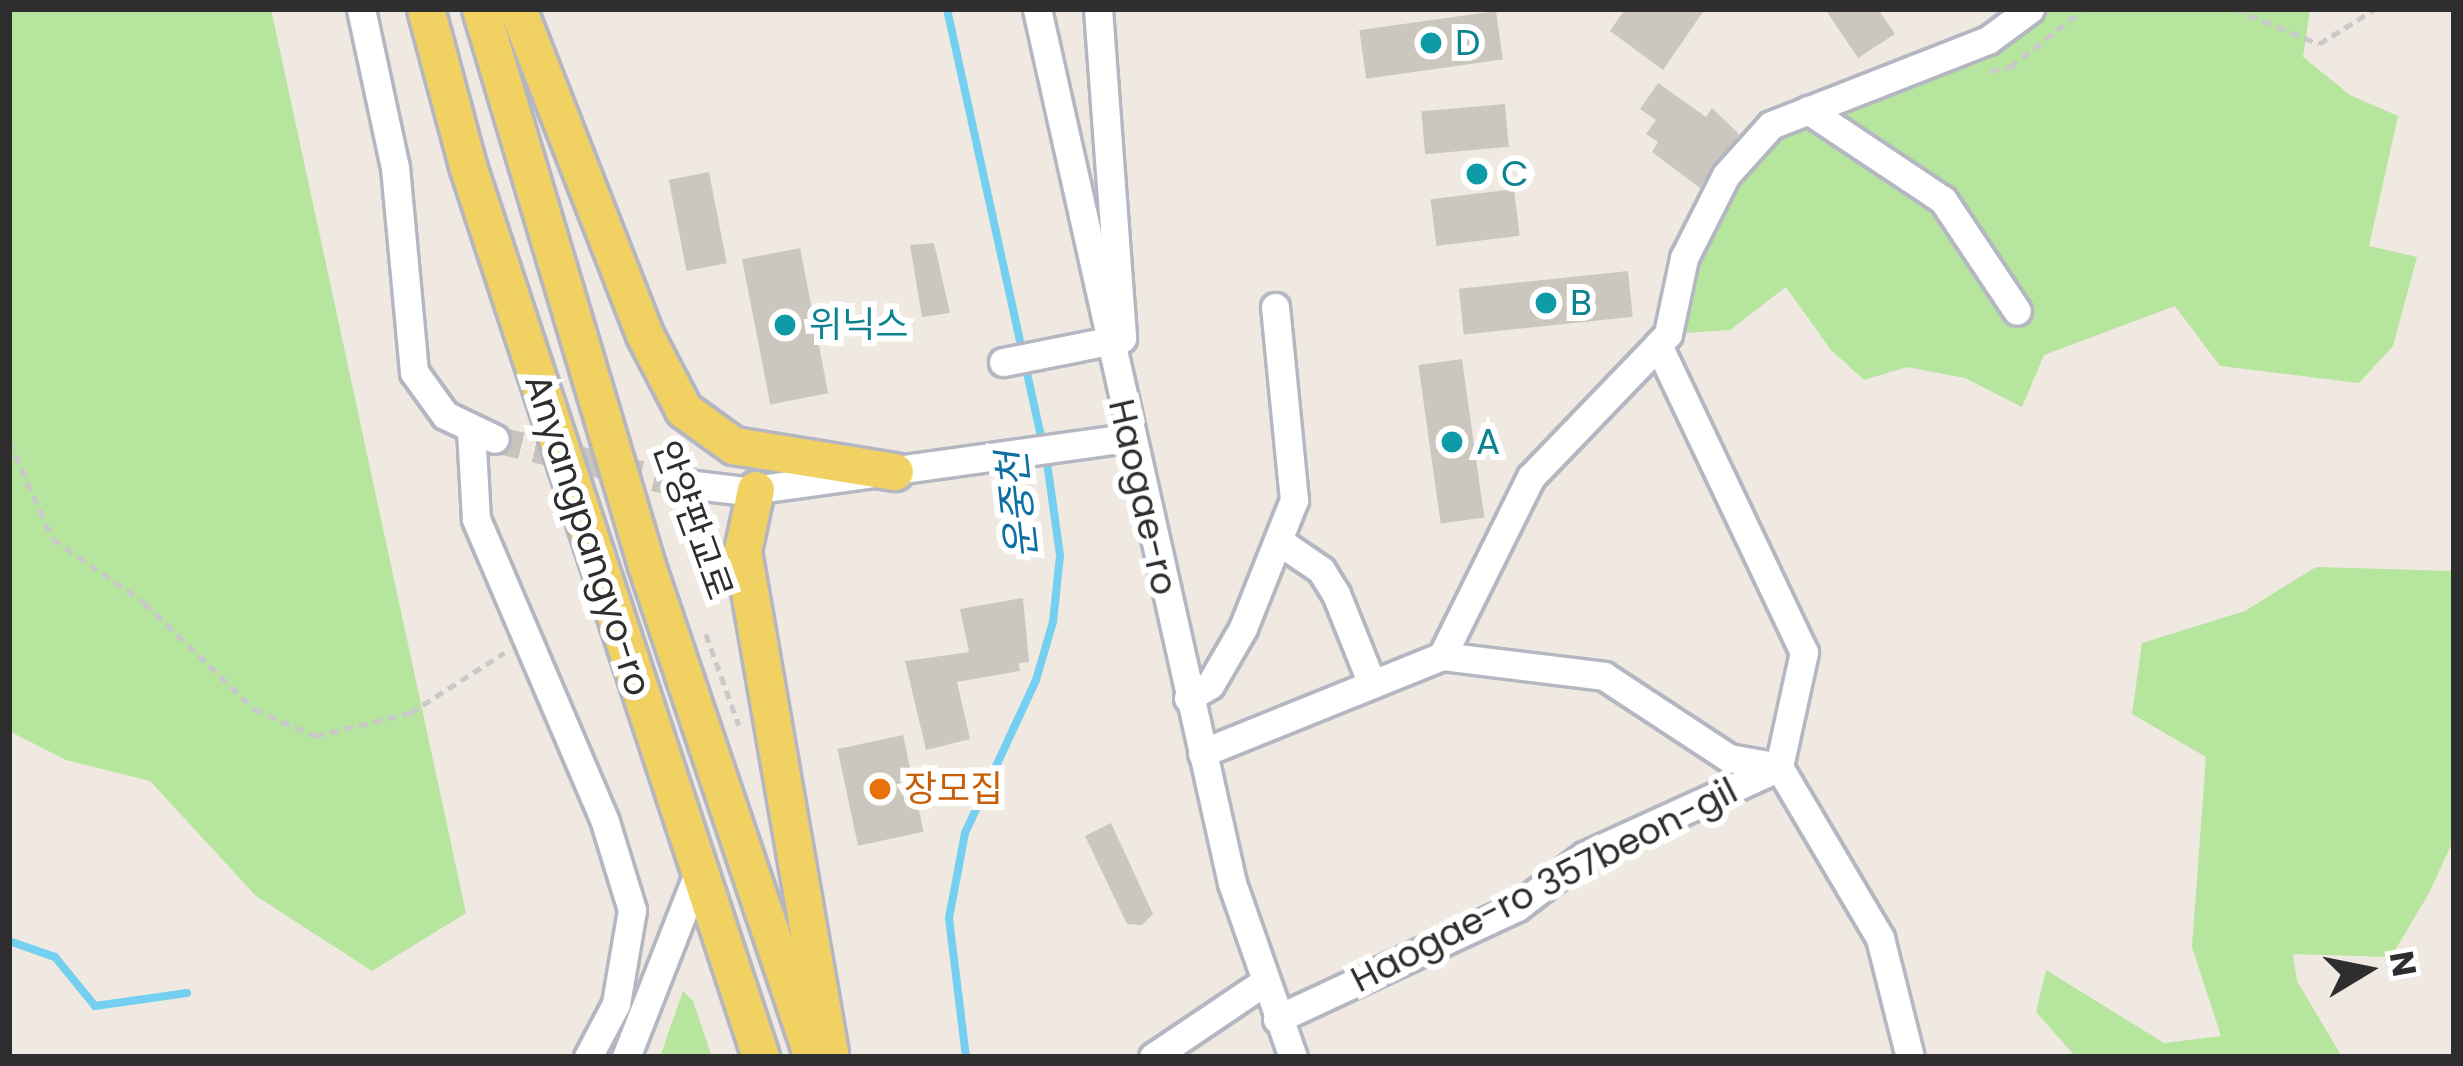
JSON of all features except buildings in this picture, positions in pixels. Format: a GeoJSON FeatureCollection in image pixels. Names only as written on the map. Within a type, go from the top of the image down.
{"type":"FeatureCollection","features":[{"type":"Feature","properties":{"kind":"main road","name":"Anyangpangyo-ro"},"geometry":{"type":"LineString","coordinates":[[426,9],[469,169],[761,1057]]}},
{"type":"Feature","properties":{"kind":"main road","name":"Anyangpangyo-ro"},"geometry":{"type":"LineString","coordinates":[[482,9],[647,566],[813,1057]]}},
{"type":"Feature","properties":{"kind":"main road"},"geometry":{"type":"LineString","coordinates":[[518,9],[645,335],[684,410],[734,446],[895,472]]}},
{"type":"Feature","properties":{"kind":"main road"},"geometry":{"type":"LineString","coordinates":[[756,490],[743,551],[831,1057]]}},
{"type":"Feature","properties":{"kind":"street"},"geometry":{"type":"LineString","coordinates":[[362,9],[395,167],[415,372],[445,415],[483,434],[476,519],[605,822],[632,910],[616,1004],[588,1057]]}},
{"type":"Feature","properties":{"kind":"street","name":"Haogae-ro"},"geometry":{"type":"LineString","coordinates":[[1037,9],[1188,698],[1264,982],[1293,1057]]}},
{"type":"Feature","properties":{"kind":"street"},"geometry":{"type":"LineString","coordinates":[[678,483],[756,490],[1129,438],[1098,9]]}},
{"type":"Feature","properties":{"kind":"street"},"geometry":{"type":"LineString","coordinates":[[1442,656],[1531,477],[1668,334],[1684,258],[1726,175],[1772,124],[1988,40],[2030,9]]}},
{"type":"Feature","properties":{"kind":"street"},"geometry":{"type":"LineString","coordinates":[[1808,110],[1942,200],[2018,311]]}},
{"type":"Feature","properties":{"kind":"street"},"geometry":{"type":"LineString","coordinates":[[1188,698],[1220,669],[1280,542],[1294,500],[1275,308]]}},
{"type":"Feature","properties":{"kind":"street"},"geometry":{"type":"LineString","coordinates":[[1004,362],[1108,341]]}},
{"type":"Feature","properties":{"kind":"street"},"geometry":{"type":"LineString","coordinates":[[1202,753],[1442,656],[1604,676],[1729,758],[1779,766],[1804,652],[1658,345]]}},
{"type":"Feature","properties":{"kind":"street"},"geometry":{"type":"LineString","coordinates":[[1280,542],[1321,570],[1336,594],[1372,684]]}},
{"type":"Feature","properties":{"kind":"street","name":"Haogae-ro 357beon-gil"},"geometry":{"type":"LineString","coordinates":[[1277,1019],[1517,907],[1583,856],[1779,766],[1880,938],[1910,1057]]}},
{"type":"Feature","properties":{"kind":"street"},"geometry":{"type":"LineString","coordinates":[[626,1057],[698,873]]}},
{"type":"Feature","properties":{"kind":"street"},"geometry":{"type":"LineString","coordinates":[[1153,1057],[1264,982]]}},
{"type":"Feature","properties":{"kind":"path"},"geometry":{"type":"LineString","coordinates":[[2034,48],[2084,9]]}},
{"type":"Feature","properties":{"kind":"path"},"geometry":{"type":"LineString","coordinates":[[2235,9],[2319,44],[2375,9]]}},
{"type":"Feature","properties":{"kind":"path"},"geometry":{"type":"LineString","coordinates":[[9,441],[53,538],[145,603],[254,710],[315,736],[410,713],[526,643]]}},
{"type":"Feature","properties":{"kind":"path","name":"안양판교로"},"geometry":{"type":"LineString","coordinates":[[700,617],[747,747]]}},
{"type":"Feature","properties":{"kind":"green space"},"geometry":{"type":"Polygon","coordinates":[[[9,9],[271,9],[466,913],[372,971],[256,896],[150,781],[66,760],[9,731],[9,9]]]}},
{"type":"Feature","properties":{"kind":"green space"},"geometry":{"type":"Polygon","coordinates":[[[2030,9],[2310,9],[2303,57],[2350,95],[2398,116],[2369,246],[2417,257],[2393,346],[2359,383],[2220,366],[2175,306],[2044,355],[2022,407],[1965,378],[1907,367],[1864,380],[1831,350],[1786,287],[1730,330],[1668,334],[1684,258],[1771,125],[2030,9]]]}},
{"type":"Feature","properties":{"kind":"green space"},"geometry":{"type":"Polygon","coordinates":[[[2316,567],[2454,571],[2454,839],[2428,895],[2391,957],[2293,954],[2297,981],[2342,1057],[2076,1057],[2036,1012],[2046,970],[2164,1043],[2221,1036],[2192,947],[2206,757],[2132,714],[2142,643],[2245,611],[2316,567]]]}},
{"type":"Feature","properties":{"kind":"green space"},"geometry":{"type":"Polygon","coordinates":[[[683,991],[693,1001],[712,1057],[660,1057],[683,991]]]}},
{"type":"Feature","properties":{"kind":"waterway","name":"운중천"},"geometry":{"type":"LineString","coordinates":[[947,9],[1042,441]]}},
{"type":"Feature","properties":{"kind":"waterway","name":"운중천"},"geometry":{"type":"LineString","coordinates":[[966,1057],[949,918],[965,833],[1036,680],[1053,622],[1060,555],[1046,456]]}},
{"type":"Feature","properties":{"kind":"waterway"},"geometry":{"type":"LineString","coordinates":[[9,941],[55,957],[95,1006],[187,993]]}},
{"type":"Feature","properties":{"kind":"tunnel"},"geometry":{"type":"LineString","coordinates":[[495,439],[678,483]]}},
{"type":"Feature","properties":{"kind":"place","name":"D"},"geometry":{"type":"Point","coordinates":[1431,43]}},
{"type":"Feature","properties":{"kind":"place","name":"C"},"geometry":{"type":"Point","coordinates":[1477,174]}},
{"type":"Feature","properties":{"kind":"place","name":"B"},"geometry":{"type":"Point","coordinates":[1546,303]}},
{"type":"Feature","properties":{"kind":"place","name":"위닉스"},"geometry":{"type":"Point","coordinates":[785,325]}},
{"type":"Feature","properties":{"kind":"place","name":"A"},"geometry":{"type":"Point","coordinates":[1452,442]}},
{"type":"Feature","properties":{"kind":"place","name":"장모집"},"geometry":{"type":"Point","coordinates":[880,789]}}]}
